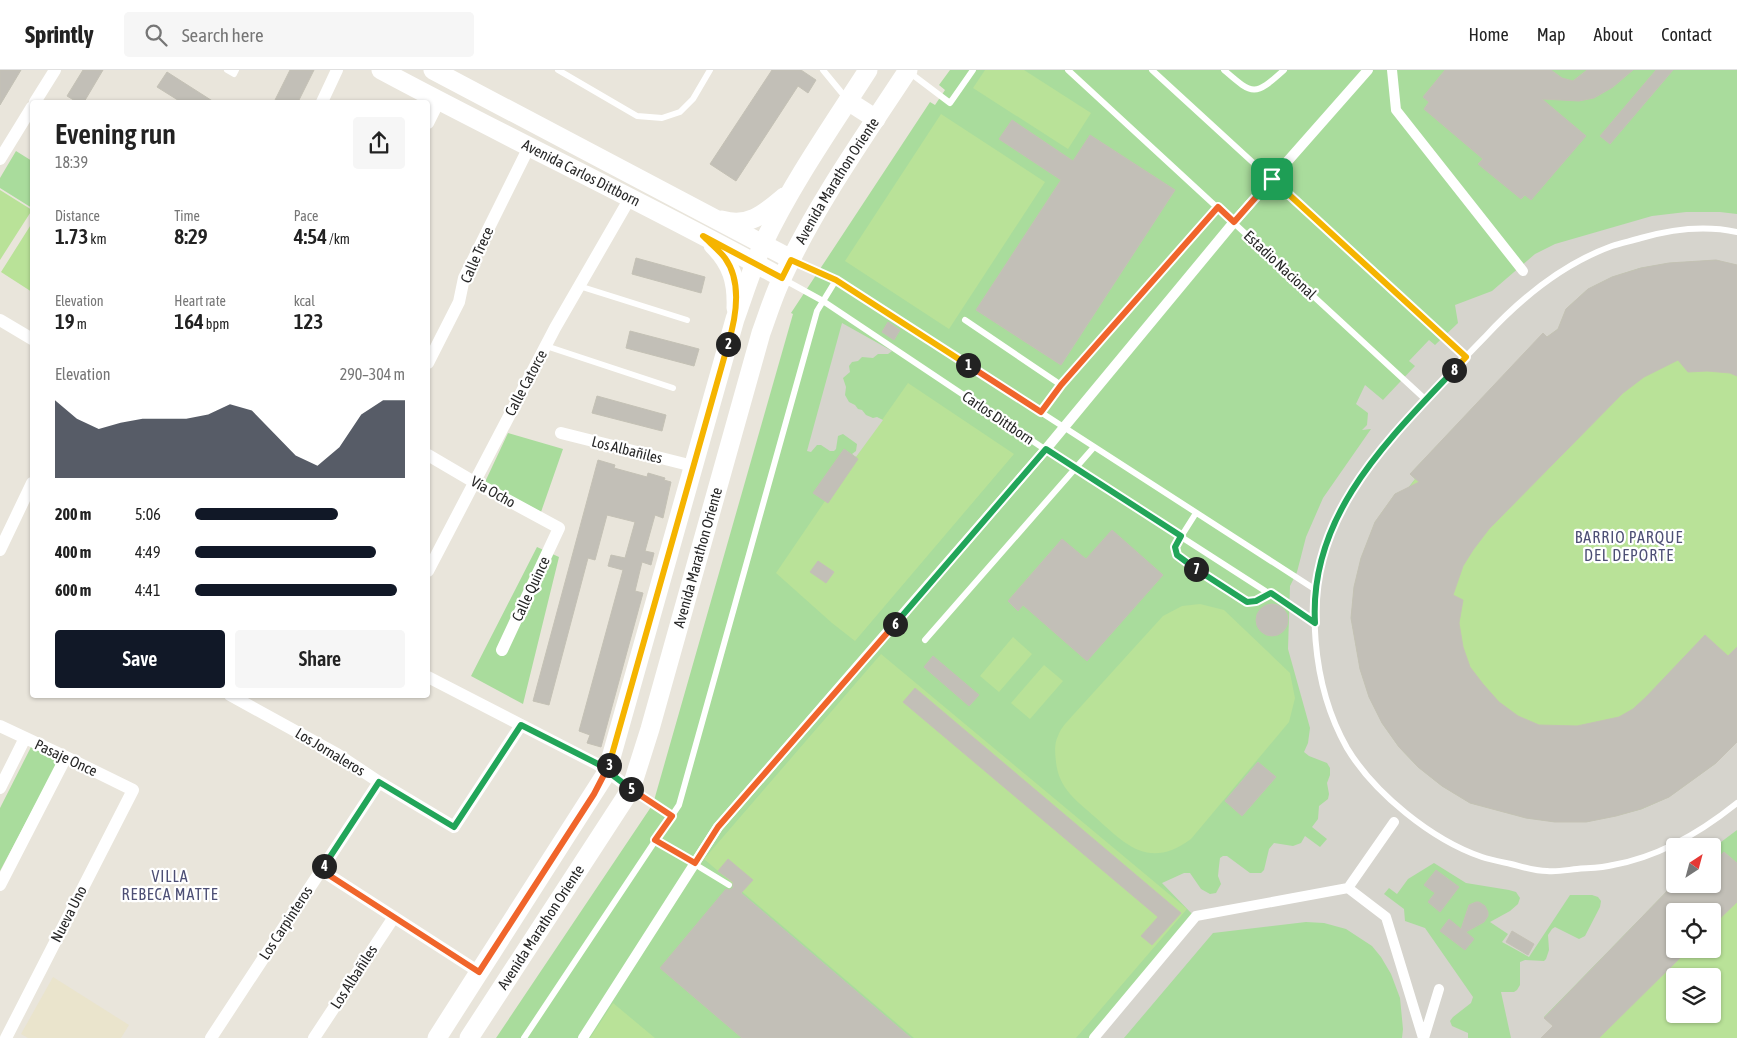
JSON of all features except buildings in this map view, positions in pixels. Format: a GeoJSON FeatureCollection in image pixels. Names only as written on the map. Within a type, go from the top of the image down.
{"type":"FeatureCollection","features":[{"type":"Feature","properties":{"kind":"main road","name":"Avenida Carlos Dittborn"},"geometry":{"type":"LineString","coordinates":[[381,70],[782,278]]}},
{"type":"Feature","properties":{"kind":"main road","name":"Avenida Carlos Dittborn"},"geometry":{"type":"LineString","coordinates":[[433,70],[791,260]]}},
{"type":"Feature","properties":{"kind":"main road","name":"Avenida Marathon Oriente"},"geometry":{"type":"LineString","coordinates":[[437,1038],[607,772],[735,319],[755,263],[792,189],[868,70]]}},
{"type":"Feature","properties":{"kind":"main road","name":"Avenida Marathon Oriente"},"geometry":{"type":"LineString","coordinates":[[469,1038],[631,789],[650,729],[761,333],[782,278],[826,196],[908,70]]}},
{"type":"Feature","properties":{"kind":"main road"},"geometry":{"type":"LineString","coordinates":[[848,101],[876,118]]}},
{"type":"Feature","properties":{"kind":"main road"},"geometry":{"type":"LineString","coordinates":[[714,218],[739,223],[758,218],[792,189]]}},
{"type":"Feature","properties":{"kind":"main road"},"geometry":{"type":"LineString","coordinates":[[703,236],[726,258],[732,272],[735,289],[735,319]]}},
{"type":"Feature","properties":{"kind":"main road"},"geometry":{"type":"LineString","coordinates":[[658,596],[685,602]]}},
{"type":"Feature","properties":{"kind":"street"},"geometry":{"type":"LineString","coordinates":[[36,100],[55,70]]}},
{"type":"Feature","properties":{"kind":"street"},"geometry":{"type":"LineString","coordinates":[[323,100],[337,70]]}},
{"type":"Feature","properties":{"kind":"street"},"geometry":{"type":"LineString","coordinates":[[583,1038],[718,827],[1046,449],[1234,222],[1368,70]]}},
{"type":"Feature","properties":{"kind":"street"},"geometry":{"type":"LineString","coordinates":[[1392,70],[1396,110],[1523,271]]}},
{"type":"Feature","properties":{"kind":"street"},"geometry":{"type":"LineString","coordinates":[[430,119],[439,101]]}},
{"type":"Feature","properties":{"kind":"street"},"geometry":{"type":"LineString","coordinates":[[0,159],[30,110]]}},
{"type":"Feature","properties":{"kind":"street","name":"Calle Trece"},"geometry":{"type":"LineString","coordinates":[[430,359],[459,302],[464,278],[529,147]]}},
{"type":"Feature","properties":{"kind":"street","name":"Calle Catorce"},"geometry":{"type":"LineString","coordinates":[[430,567],[546,346],[630,198]]}},
{"type":"Feature","properties":{"kind":"street"},"geometry":{"type":"LineString","coordinates":[[0,320],[30,338]]}},
{"type":"Feature","properties":{"kind":"street","name":"Los Albañiles"},"geometry":{"type":"LineString","coordinates":[[561,433],[693,466]]}},
{"type":"Feature","properties":{"kind":"street","name":"Vía Ocho"},"geometry":{"type":"LineString","coordinates":[[430,456],[559,528]]}},
{"type":"Feature","properties":{"kind":"street"},"geometry":{"type":"LineString","coordinates":[[0,550],[3,536],[30,486]]}},
{"type":"Feature","properties":{"kind":"street","name":"Calle Quince"},"geometry":{"type":"LineString","coordinates":[[502,650],[559,528]]}},
{"type":"Feature","properties":{"kind":"street"},"geometry":{"type":"LineString","coordinates":[[430,678],[598,764],[631,789]]}},
{"type":"Feature","properties":{"kind":"street","name":"Los Jornaleros"},"geometry":{"type":"LineString","coordinates":[[235,698],[338,754],[379,782],[454,827],[521,725]]}},
{"type":"Feature","properties":{"kind":"street","name":"Pasaje Once"},"geometry":{"type":"LineString","coordinates":[[0,726],[132,790]]}},
{"type":"Feature","properties":{"kind":"street"},"geometry":{"type":"LineString","coordinates":[[0,788],[25,738]]}},
{"type":"Feature","properties":{"kind":"street"},"geometry":{"type":"LineString","coordinates":[[0,885],[66,757]]}},
{"type":"Feature","properties":{"kind":"street","name":"Los Carpinteros"},"geometry":{"type":"LineString","coordinates":[[210,1038],[379,782]]}},
{"type":"Feature","properties":{"kind":"street","name":"Nueva Uno"},"geometry":{"type":"LineString","coordinates":[[5,1032],[132,790]]}},
{"type":"Feature","properties":{"kind":"street"},"geometry":{"type":"LineString","coordinates":[[1094,1038],[1196,916],[1348,888],[1394,822]]}},
{"type":"Feature","properties":{"kind":"street"},"geometry":{"type":"LineString","coordinates":[[321,870],[479,972]]}},
{"type":"Feature","properties":{"kind":"street"},"geometry":{"type":"LineString","coordinates":[[1348,888],[1386,918],[1424,1038]]}},
{"type":"Feature","properties":{"kind":"street","name":"Los Albañiles"},"geometry":{"type":"LineString","coordinates":[[314,1038],[394,917]]}},
{"type":"Feature","properties":{"kind":"street"},"geometry":{"type":"LineString","coordinates":[[1424,1038],[1439,989]]}},
{"type":"Feature","properties":{"kind":"lane"},"geometry":{"type":"LineString","coordinates":[[227,70],[234,74],[236,70]]}},
{"type":"Feature","properties":{"kind":"lane"},"geometry":{"type":"LineString","coordinates":[[558,70],[637,116],[662,118],[680,112],[693,99],[710,70]]}},
{"type":"Feature","properties":{"kind":"lane"},"geometry":{"type":"LineString","coordinates":[[823,70],[848,101]]}},
{"type":"Feature","properties":{"kind":"lane"},"geometry":{"type":"LineString","coordinates":[[908,70],[950,103],[973,70]]}},
{"type":"Feature","properties":{"kind":"lane","name":"Estadio Nacional"},"geometry":{"type":"LineString","coordinates":[[1068,70],[1426,400]]}},
{"type":"Feature","properties":{"kind":"lane"},"geometry":{"type":"LineString","coordinates":[[1152,70],[1466,357]]}},
{"type":"Feature","properties":{"kind":"lane"},"geometry":{"type":"LineString","coordinates":[[1224,70],[1250,90],[1260,88],[1271,82],[1284,70]]}},
{"type":"Feature","properties":{"kind":"lane"},"geometry":{"type":"LineString","coordinates":[[1041,412],[1061,385],[1218,207]]}},
{"type":"Feature","properties":{"kind":"lane"},"geometry":{"type":"LineString","coordinates":[[1737,232],[1683,229],[1611,246],[1559,272],[1532,292],[1492,329],[1394,435],[1348,495],[1330,531],[1318,571],[1315,623],[1315,640],[1323,686],[1333,717],[1348,748],[1366,774],[1391,800],[1424,826],[1451,843],[1481,856],[1548,872],[1614,865],[1650,855],[1684,840],[1716,820],[1737,803]]}},
{"type":"Feature","properties":{"kind":"lane","name":"Carlos Dittborn"},"geometry":{"type":"LineString","coordinates":[[791,260],[836,280],[1316,590]]}},
{"type":"Feature","properties":{"kind":"lane","name":"Carlos Dittborn"},"geometry":{"type":"LineString","coordinates":[[782,278],[823,301],[1075,468],[1315,623]]}},
{"type":"Feature","properties":{"kind":"lane"},"geometry":{"type":"LineString","coordinates":[[524,1038],[679,805],[814,320],[817,311],[836,280]]}},
{"type":"Feature","properties":{"kind":"lane"},"geometry":{"type":"LineString","coordinates":[[580,286],[688,320]]}},
{"type":"Feature","properties":{"kind":"lane"},"geometry":{"type":"LineString","coordinates":[[966,320],[1061,385]]}},
{"type":"Feature","properties":{"kind":"lane"},"geometry":{"type":"LineString","coordinates":[[546,346],[673,388]]}},
{"type":"Feature","properties":{"kind":"lane"},"geometry":{"type":"LineString","coordinates":[[925,640],[1094,447]]}},
{"type":"Feature","properties":{"kind":"lane"},"geometry":{"type":"LineString","coordinates":[[1196,513],[1175,547],[1177,555],[1244,601],[1253,602],[1271,593]]}},
{"type":"Feature","properties":{"kind":"lane"},"geometry":{"type":"LineString","coordinates":[[631,789],[672,816]]}},
{"type":"Feature","properties":{"kind":"lane"},"geometry":{"type":"LineString","coordinates":[[655,840],[729,885]]}},
{"type":"Feature","properties":{"kind":"shaded area"},"geometry":{"type":"Polygon","coordinates":[[[1686,212],[1737,214],[1737,265],[1716,260],[1669,263],[1640,268],[1612,277],[1588,289],[1566,309],[1558,329],[1547,337],[1543,334],[1410,474],[1415,479],[1408,488],[1395,494],[1375,522],[1361,558],[1354,587],[1351,618],[1360,669],[1369,697],[1382,723],[1399,747],[1418,767],[1442,786],[1470,803],[1526,818],[1555,822],[1586,822],[1616,816],[1642,809],[1669,797],[1716,763],[1737,742],[1737,830],[1721,842],[1721,838],[1666,838],[1666,892],[1544,1017],[1553,1026],[1541,1038],[1511,1038],[1501,992],[1514,992],[1517,990],[1520,985],[1520,962],[1525,960],[1544,961],[1546,959],[1549,950],[1548,935],[1555,927],[1579,939],[1585,936],[1600,907],[1601,901],[1598,897],[1592,895],[1570,895],[1529,957],[1502,942],[1508,934],[1490,922],[1510,911],[1518,904],[1520,898],[1516,892],[1466,883],[1434,863],[1408,879],[1397,894],[1389,888],[1384,894],[1404,909],[1405,921],[1425,928],[1473,997],[1471,1003],[1450,1021],[1452,1026],[1468,1033],[1468,1038],[1402,1038],[1400,998],[1391,974],[1372,946],[1346,929],[1324,923],[1306,922],[1213,933],[1124,1038],[1094,1038],[1195,917],[1162,883],[1184,873],[1190,873],[1201,889],[1210,894],[1216,893],[1221,884],[1218,876],[1220,858],[1223,856],[1227,856],[1250,873],[1261,873],[1264,870],[1269,849],[1274,843],[1293,846],[1301,843],[1305,836],[1320,847],[1327,839],[1312,827],[1318,819],[1319,806],[1328,799],[1327,783],[1330,768],[1327,763],[1304,752],[1308,743],[1310,728],[1288,649],[1290,586],[1297,572],[1306,537],[1323,498],[1371,429],[1362,430],[1367,425],[1368,413],[1356,404],[1365,385],[1383,400],[1415,366],[1409,361],[1429,340],[1435,345],[1458,323],[1455,305],[1492,291],[1535,254],[1555,244],[1652,216],[1686,212]]]}},
{"type":"Feature","properties":{"kind":"shaded area"},"geometry":{"type":"Polygon","coordinates":[[[842,323],[892,351],[888,354],[878,354],[873,358],[862,357],[858,361],[852,362],[849,366],[850,372],[843,378],[846,387],[845,395],[849,402],[862,410],[866,415],[883,420],[856,457],[852,454],[856,451],[857,444],[843,434],[838,436],[834,451],[817,445],[811,452],[807,451],[842,323]]]}},
{"type":"Feature","properties":{"kind":"shaded area"},"geometry":{"type":"Polygon","coordinates":[[[53,977],[129,1025],[121,1038],[28,1038],[21,1034],[53,977]]]}},
{"type":"Feature","properties":{"kind":"green space"},"geometry":{"type":"Polygon","coordinates":[[[950,70],[1737,70],[1737,1038],[496,1038],[653,804],[793,314],[791,313],[930,102],[935,105],[945,90],[939,85],[950,70]]]}},
{"type":"Feature","properties":{"kind":"green space"},"geometry":{"type":"Polygon","coordinates":[[[985,70],[1024,70],[1091,113],[1068,149],[973,88],[985,70]]]}},
{"type":"Feature","properties":{"kind":"green space"},"geometry":{"type":"Polygon","coordinates":[[[941,114],[1045,182],[949,329],[845,261],[941,114]]]}},
{"type":"Feature","properties":{"kind":"green space"},"geometry":{"type":"Polygon","coordinates":[[[16,151],[30,160],[30,207],[0,188],[0,178],[16,151]]]}},
{"type":"Feature","properties":{"kind":"green space"},"geometry":{"type":"Polygon","coordinates":[[[0,190],[30,209],[30,213],[0,260],[0,190]]]}},
{"type":"Feature","properties":{"kind":"green space"},"geometry":{"type":"Polygon","coordinates":[[[30,226],[30,291],[1,272],[30,226]]]}},
{"type":"Feature","properties":{"kind":"green space"},"geometry":{"type":"Polygon","coordinates":[[[1716,260],[1737,265],[1737,742],[1716,762],[1669,796],[1642,809],[1605,819],[1567,822],[1542,820],[1497,812],[1467,801],[1438,782],[1406,754],[1385,726],[1376,710],[1363,677],[1352,632],[1351,605],[1357,568],[1375,522],[1392,497],[1412,484],[1415,479],[1410,474],[1543,333],[1558,329],[1565,310],[1582,294],[1599,283],[1636,269],[1656,265],[1716,260]]]}},
{"type":"Feature","properties":{"kind":"green space"},"geometry":{"type":"Polygon","coordinates":[[[908,383],[1014,454],[855,641],[776,573],[825,501],[828,503],[858,459],[856,457],[908,383]]]}},
{"type":"Feature","properties":{"kind":"green space"},"geometry":{"type":"Polygon","coordinates":[[[508,433],[563,449],[541,512],[485,482],[508,433]]]}},
{"type":"Feature","properties":{"kind":"green space"},"geometry":{"type":"Polygon","coordinates":[[[537,547],[559,557],[523,704],[471,676],[537,547]]]}},
{"type":"Feature","properties":{"kind":"green space"},"geometry":{"type":"Polygon","coordinates":[[[1200,604],[1224,610],[1290,673],[1295,698],[1289,722],[1191,839],[1163,853],[1150,853],[1139,850],[1117,837],[1070,793],[1061,780],[1058,771],[1055,755],[1056,742],[1065,724],[1163,616],[1182,606],[1200,604]]]}},
{"type":"Feature","properties":{"kind":"green space"},"geometry":{"type":"Polygon","coordinates":[[[1013,637],[1032,654],[999,692],[980,676],[1013,637]]]}},
{"type":"Feature","properties":{"kind":"green space"},"geometry":{"type":"Polygon","coordinates":[[[881,654],[1187,909],[1076,1038],[914,1038],[704,859],[881,654]]]}},
{"type":"Feature","properties":{"kind":"green space"},"geometry":{"type":"Polygon","coordinates":[[[1044,665],[1063,681],[1030,719],[1011,703],[1044,665]]]}},
{"type":"Feature","properties":{"kind":"green space"},"geometry":{"type":"Polygon","coordinates":[[[31,747],[59,760],[0,871],[0,808],[31,747]]]}},
{"type":"Feature","properties":{"kind":"green space"},"geometry":{"type":"Polygon","coordinates":[[[1724,852],[1737,863],[1737,1038],[1541,1038],[1544,1018],[1666,892],[1721,893],[1721,855],[1724,852]]]}},
{"type":"Feature","properties":{"kind":"green space"},"geometry":{"type":"Polygon","coordinates":[[[613,1003],[655,1038],[590,1038],[613,1003]]]}},
{"type":"Feature","properties":{"kind":"district","name":"BARRIO PARQUE DEL DEPORTE"},"geometry":{"type":"Point","coordinates":[1629,546]}},
{"type":"Feature","properties":{"kind":"district","name":"VILLA REBECA MATTE"},"geometry":{"type":"Point","coordinates":[170,885]}},
{"type":"Feature","properties":{"kind":"route"},"geometry":{"type":"LineString","coordinates":[[1272,179],[1234,222],[1218,207],[1061,385],[1041,412],[836,280],[791,260],[782,278],[703,236],[726,258],[732,272],[736,302],[735,319],[618,739],[607,772],[600,785],[479,972],[321,870],[379,782],[454,827],[521,725],[598,764],[607,772],[631,789],[672,816],[655,840],[695,863],[718,827],[1046,449],[1181,536],[1175,547],[1177,555],[1244,601],[1253,602],[1271,593],[1315,623],[1314,610],[1318,571],[1330,531],[1348,495],[1394,435],[1466,357],[1272,179]]}}]}
